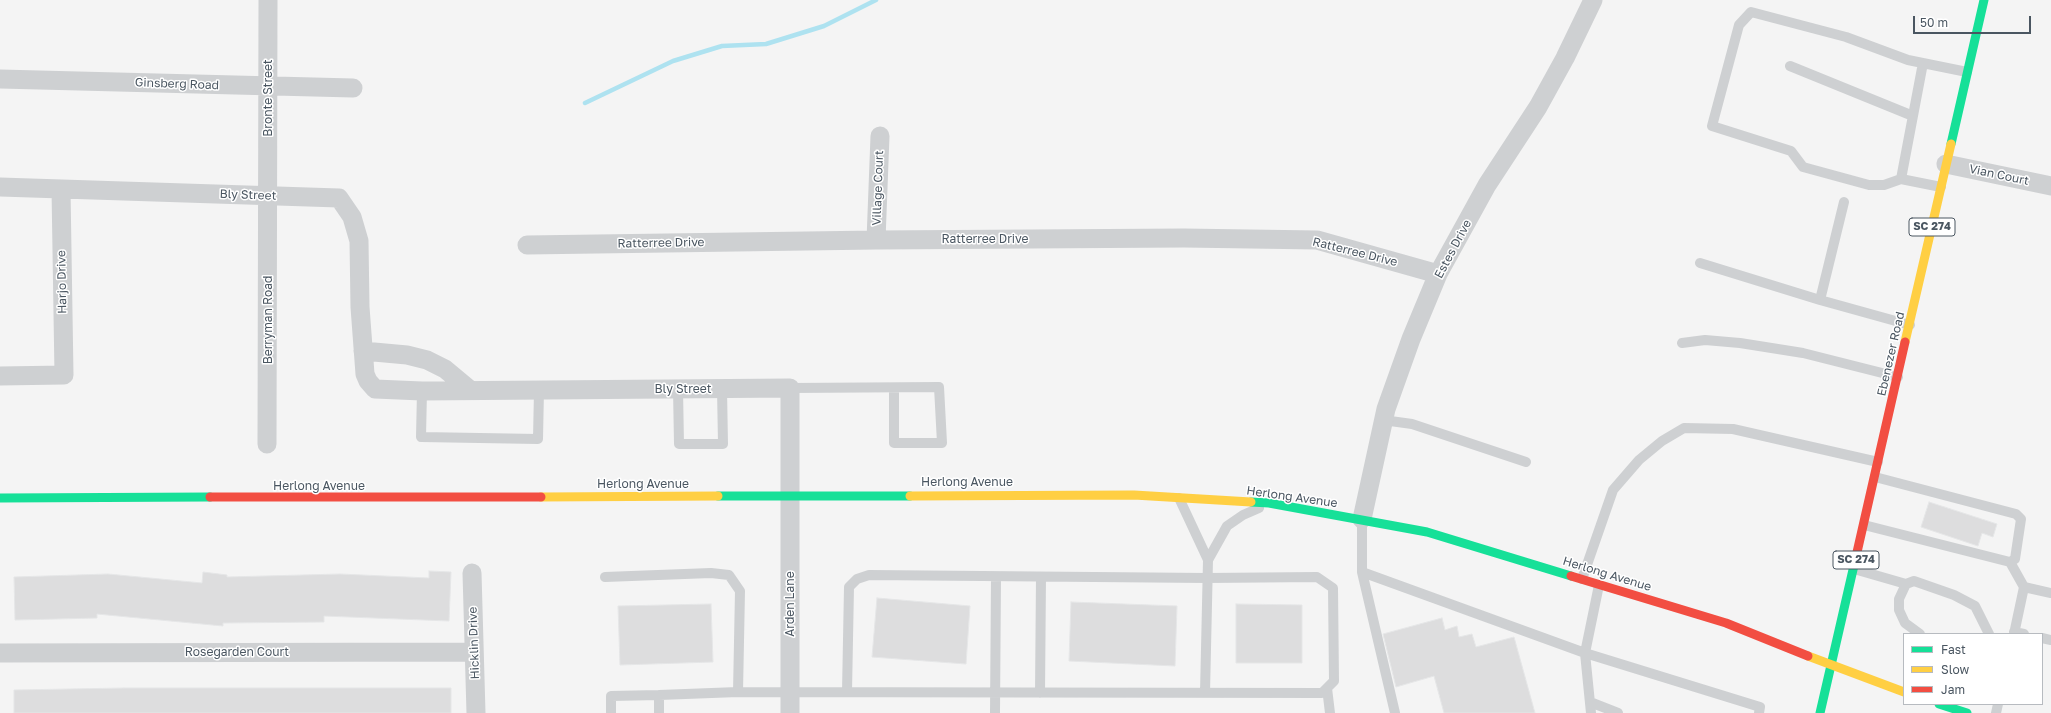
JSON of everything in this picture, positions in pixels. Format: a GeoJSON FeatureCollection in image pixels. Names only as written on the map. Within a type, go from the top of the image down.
{"type":"FeatureCollection","features":[{"type":"Feature","properties":{"kind":"street","name":"Bronte Street"},"geometry":{"type":"LineString","coordinates":[[268,0],[268,196]]}},
{"type":"Feature","properties":{"kind":"street","name":"Estes Drive"},"geometry":{"type":"LineString","coordinates":[[1362,519],[1384,420],[1411,339],[1438,274],[1487,185],[1538,107],[1565,58],[1593,0]]}},
{"type":"Feature","properties":{"kind":"street","name":"Ebenezer Road"},"geometry":{"type":"LineString","coordinates":[[1820,713],[1984,0]]}},
{"type":"Feature","properties":{"kind":"street","name":"Ginsberg Road"},"geometry":{"type":"LineString","coordinates":[[0,79],[353,88]]}},
{"type":"Feature","properties":{"kind":"street","name":"Village Court"},"geometry":{"type":"LineString","coordinates":[[876,240],[880,136]]}},
{"type":"Feature","properties":{"kind":"street","name":"Vian Court"},"geometry":{"type":"LineString","coordinates":[[1946,164],[2051,186]]}},
{"type":"Feature","properties":{"kind":"street","name":"Bly Street"},"geometry":{"type":"LineString","coordinates":[[0,187],[339,198],[352,218],[359,241],[360,307],[365,374],[368,381],[375,389],[422,391],[469,389],[539,390],[790,388]]}},
{"type":"Feature","properties":{"kind":"street","name":"Harjo Drive"},"geometry":{"type":"LineString","coordinates":[[0,376],[64,375],[61,189]]}},
{"type":"Feature","properties":{"kind":"street","name":"Berryman Road"},"geometry":{"type":"LineString","coordinates":[[268,196],[268,444]]}},
{"type":"Feature","properties":{"kind":"street","name":"Ratterree Drive"},"geometry":{"type":"LineString","coordinates":[[527,245],[876,240],[1184,238],[1317,240],[1438,274]]}},
{"type":"Feature","properties":{"kind":"street"},"geometry":{"type":"LineString","coordinates":[[363,351],[407,355],[427,360],[445,368],[469,389]]}},
{"type":"Feature","properties":{"kind":"street"},"geometry":{"type":"LineString","coordinates":[[790,388],[790,495]]}},
{"type":"Feature","properties":{"kind":"street","name":"Herlong Avenue"},"geometry":{"type":"LineString","coordinates":[[0,498],[142,499],[790,495],[1134,495],[1269,503],[1427,532],[1726,623],[1832,666],[1903,692]]}},
{"type":"Feature","properties":{"kind":"street","name":"Arden Lane"},"geometry":{"type":"LineString","coordinates":[[790,495],[790,713]]}},
{"type":"Feature","properties":{"kind":"street","name":"Hicklin Drive"},"geometry":{"type":"LineString","coordinates":[[472,573],[476,713]]}},
{"type":"Feature","properties":{"kind":"street","name":"Rosegarden Court"},"geometry":{"type":"LineString","coordinates":[[0,653],[474,652]]}},
{"type":"Feature","properties":{"kind":"street"},"geometry":{"type":"LineString","coordinates":[[1942,705],[1967,713]]}},
{"type":"Feature","properties":{"kind":"lane"},"geometry":{"type":"LineString","coordinates":[[1941,187],[1901,179],[1884,185],[1870,185],[1803,167],[1791,150],[1712,126],[1740,24],[1751,12],[1846,37],[1908,60],[1967,72]]}},
{"type":"Feature","properties":{"kind":"lane"},"geometry":{"type":"LineString","coordinates":[[1901,179],[1923,63]]}},
{"type":"Feature","properties":{"kind":"lane"},"geometry":{"type":"LineString","coordinates":[[1790,66],[1913,116]]}},
{"type":"Feature","properties":{"kind":"lane"},"geometry":{"type":"LineString","coordinates":[[1820,300],[1844,202]]}},
{"type":"Feature","properties":{"kind":"lane"},"geometry":{"type":"LineString","coordinates":[[1700,263],[1820,300],[1910,325]]}},
{"type":"Feature","properties":{"kind":"lane"},"geometry":{"type":"LineString","coordinates":[[1682,343],[1705,340],[1747,344],[1803,353],[1898,377]]}},
{"type":"Feature","properties":{"kind":"lane"},"geometry":{"type":"LineString","coordinates":[[790,388],[940,387],[942,443],[894,443],[894,388]]}},
{"type":"Feature","properties":{"kind":"lane"},"geometry":{"type":"LineString","coordinates":[[678,389],[679,444],[723,444],[722,389]]}},
{"type":"Feature","properties":{"kind":"lane"},"geometry":{"type":"LineString","coordinates":[[422,391],[421,437],[538,439],[539,390]]}},
{"type":"Feature","properties":{"kind":"lane"},"geometry":{"type":"LineString","coordinates":[[1384,420],[1412,424],[1526,462]]}},
{"type":"Feature","properties":{"kind":"lane"},"geometry":{"type":"LineString","coordinates":[[1582,579],[1613,490],[1639,460],[1662,441],[1684,428],[1733,429],[1878,462]]}},
{"type":"Feature","properties":{"kind":"lane"},"geometry":{"type":"LineString","coordinates":[[1864,525],[2010,562],[2015,559],[2021,519],[2016,514],[1875,477]]}},
{"type":"Feature","properties":{"kind":"lane"},"geometry":{"type":"LineString","coordinates":[[1179,498],[1208,560]]}},
{"type":"Feature","properties":{"kind":"lane"},"geometry":{"type":"LineString","coordinates":[[1205,693],[1208,560],[1227,526],[1244,515],[1269,503]]}},
{"type":"Feature","properties":{"kind":"lane"},"geometry":{"type":"LineString","coordinates":[[1362,519],[1362,572],[1395,713]]}},
{"type":"Feature","properties":{"kind":"lane"},"geometry":{"type":"LineString","coordinates":[[2010,562],[2024,587],[2017,633]]}},
{"type":"Feature","properties":{"kind":"lane"},"geometry":{"type":"LineString","coordinates":[[1854,569],[1906,584],[1914,582],[1954,595],[1975,606],[1988,633]]}},
{"type":"Feature","properties":{"kind":"lane"},"geometry":{"type":"LineString","coordinates":[[1362,572],[1585,653],[1760,707],[1759,713]]}},
{"type":"Feature","properties":{"kind":"lane"},"geometry":{"type":"LineString","coordinates":[[605,577],[710,573],[729,575],[740,591],[738,692]]}},
{"type":"Feature","properties":{"kind":"lane"},"geometry":{"type":"LineString","coordinates":[[611,713],[611,696],[738,692],[1322,693],[1334,680],[1333,588],[1318,577],[1207,578],[869,575],[857,578],[849,587],[847,692]]}},
{"type":"Feature","properties":{"kind":"lane"},"geometry":{"type":"LineString","coordinates":[[995,713],[996,577]]}},
{"type":"Feature","properties":{"kind":"lane"},"geometry":{"type":"LineString","coordinates":[[1040,693],[1041,577]]}},
{"type":"Feature","properties":{"kind":"lane"},"geometry":{"type":"LineString","coordinates":[[1906,584],[1899,599],[1899,610],[1905,623],[1919,633]]}},
{"type":"Feature","properties":{"kind":"lane"},"geometry":{"type":"LineString","coordinates":[[1590,713],[1585,653],[1599,585]]}},
{"type":"Feature","properties":{"kind":"lane"},"geometry":{"type":"LineString","coordinates":[[2024,587],[2051,593]]}},
{"type":"Feature","properties":{"kind":"lane"},"geometry":{"type":"LineString","coordinates":[[1326,688],[1330,713]]}},
{"type":"Feature","properties":{"kind":"lane"},"geometry":{"type":"LineString","coordinates":[[659,695],[659,713]]}},
{"type":"Feature","properties":{"kind":"lane"},"geometry":{"type":"LineString","coordinates":[[1590,702],[1618,713]]}},
{"type":"Feature","properties":{"kind":"building"},"geometry":{"type":"Polygon","coordinates":[[[1929,502],[1997,524],[1993,537],[1982,533],[1978,546],[1921,527],[1929,502]]]}},
{"type":"Feature","properties":{"kind":"building"},"geometry":{"type":"Polygon","coordinates":[[[429,571],[451,572],[449,621],[324,616],[324,622],[223,623],[223,626],[97,614],[97,618],[15,620],[14,577],[108,574],[202,583],[203,572],[227,575],[227,577],[340,574],[429,578],[429,571]]]}},
{"type":"Feature","properties":{"kind":"building"},"geometry":{"type":"Polygon","coordinates":[[[877,598],[970,606],[966,664],[872,657],[877,598]]]}},
{"type":"Feature","properties":{"kind":"building"},"geometry":{"type":"Polygon","coordinates":[[[1071,602],[1177,606],[1175,666],[1069,661],[1071,602]]]}},
{"type":"Feature","properties":{"kind":"building"},"geometry":{"type":"Polygon","coordinates":[[[711,604],[713,662],[620,665],[618,606],[711,604]]]}},
{"type":"Feature","properties":{"kind":"building"},"geometry":{"type":"Polygon","coordinates":[[[1236,604],[1302,605],[1302,663],[1236,663],[1236,604]]]}},
{"type":"Feature","properties":{"kind":"building"},"geometry":{"type":"Polygon","coordinates":[[[1442,618],[1445,630],[1457,626],[1459,637],[1472,634],[1476,647],[1514,637],[1535,713],[1444,713],[1434,676],[1396,687],[1383,634],[1442,618]]]}},
{"type":"Feature","properties":{"kind":"building"},"geometry":{"type":"Polygon","coordinates":[[[124,688],[451,688],[451,713],[14,713],[14,690],[124,688]]]}},
{"type":"Feature","properties":{"kind":"waterway"},"geometry":{"type":"LineString","coordinates":[[585,103],[673,61],[722,46],[766,44],[824,26],[876,0]]}},
{"type":"Feature","properties":{"kind":"traffic: fast"},"geometry":{"type":"LineString","coordinates":[[1951,144],[1984,0]]}},
{"type":"Feature","properties":{"kind":"traffic: fast"},"geometry":{"type":"LineString","coordinates":[[718,496],[910,496]]}},
{"type":"Feature","properties":{"kind":"traffic: fast"},"geometry":{"type":"LineString","coordinates":[[0,498],[210,497]]}},
{"type":"Feature","properties":{"kind":"traffic: fast"},"geometry":{"type":"LineString","coordinates":[[1251,502],[1269,503],[1427,532],[1571,576]]}},
{"type":"Feature","properties":{"kind":"traffic: fast"},"geometry":{"type":"LineString","coordinates":[[1820,713],[1855,561]]}},
{"type":"Feature","properties":{"kind":"traffic: fast"},"geometry":{"type":"LineString","coordinates":[[1942,705],[1967,713]]}},
{"type":"Feature","properties":{"kind":"traffic: slow"},"geometry":{"type":"LineString","coordinates":[[1905,342],[1951,144]]}},
{"type":"Feature","properties":{"kind":"traffic: slow"},"geometry":{"type":"LineString","coordinates":[[910,496],[1134,495],[1251,502]]}},
{"type":"Feature","properties":{"kind":"traffic: slow"},"geometry":{"type":"LineString","coordinates":[[541,497],[718,496]]}},
{"type":"Feature","properties":{"kind":"traffic: slow"},"geometry":{"type":"LineString","coordinates":[[1808,656],[1903,692]]}},
{"type":"Feature","properties":{"kind":"traffic: jam"},"geometry":{"type":"LineString","coordinates":[[1855,561],[1905,342]]}},
{"type":"Feature","properties":{"kind":"traffic: jam"},"geometry":{"type":"LineString","coordinates":[[210,497],[541,497]]}},
{"type":"Feature","properties":{"kind":"traffic: jam"},"geometry":{"type":"LineString","coordinates":[[1571,576],[1726,623],[1808,656]]}}]}
